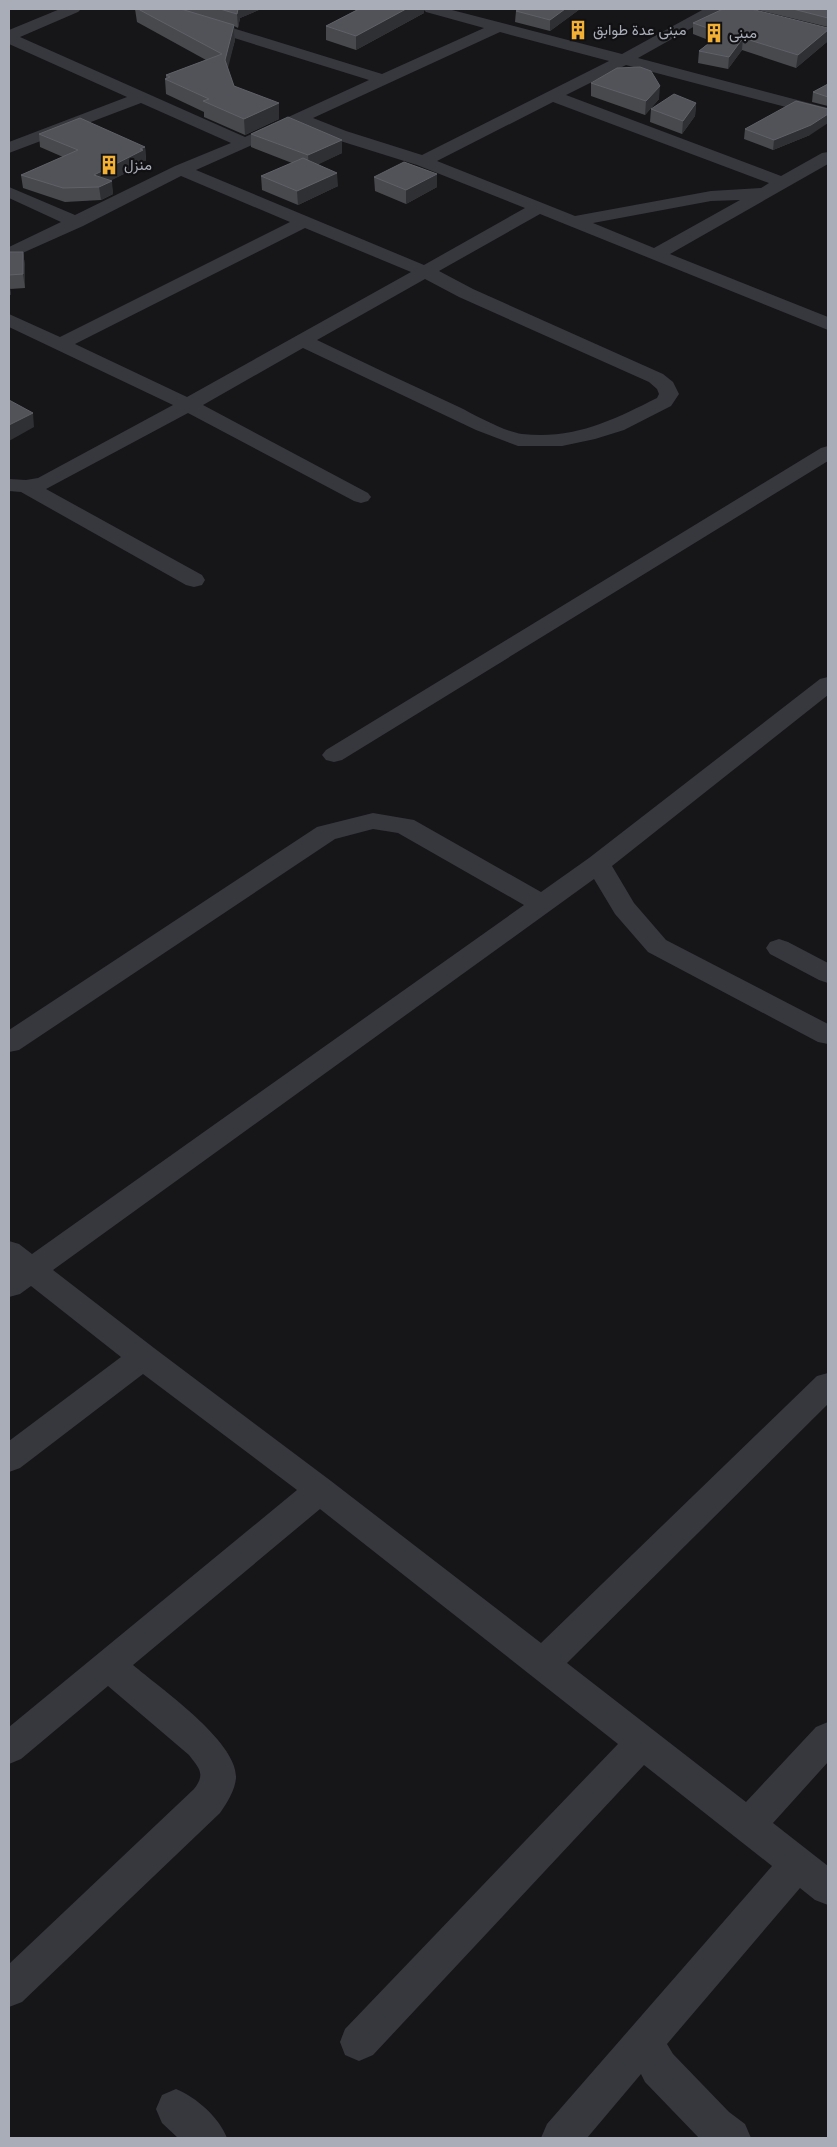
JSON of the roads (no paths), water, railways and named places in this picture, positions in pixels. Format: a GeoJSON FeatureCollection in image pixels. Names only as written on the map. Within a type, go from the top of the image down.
{"type":"FeatureCollection","features":[{"type":"Feature","properties":{"kind":"street"},"geometry":{"type":"LineString","coordinates":[[9,37],[73,9]]}},
{"type":"Feature","properties":{"kind":"street"},"geometry":{"type":"LineString","coordinates":[[156,9],[384,80]]}},
{"type":"Feature","properties":{"kind":"street"},"geometry":{"type":"LineString","coordinates":[[431,9],[828,112]]}},
{"type":"Feature","properties":{"kind":"street"},"geometry":{"type":"LineString","coordinates":[[422,161],[623,60],[715,9]]}},
{"type":"Feature","properties":{"kind":"street"},"geometry":{"type":"LineString","coordinates":[[9,254],[181,170],[245,143],[498,27]]}},
{"type":"Feature","properties":{"kind":"street"},"geometry":{"type":"LineString","coordinates":[[9,37],[141,98],[245,143]]}},
{"type":"Feature","properties":{"kind":"street"},"geometry":{"type":"LineString","coordinates":[[552,96],[784,183]]}},
{"type":"Feature","properties":{"kind":"street"},"geometry":{"type":"LineString","coordinates":[[9,148],[141,98]]}},
{"type":"Feature","properties":{"kind":"street"},"geometry":{"type":"LineString","coordinates":[[298,118],[348,138],[422,161],[828,324]]}},
{"type":"Feature","properties":{"kind":"street"},"geometry":{"type":"LineString","coordinates":[[656,254],[828,157]]}},
{"type":"Feature","properties":{"kind":"street"},"geometry":{"type":"LineString","coordinates":[[181,170],[426,272],[466,293],[656,378],[666,386],[669,394],[664,402],[625,422],[588,435],[562,440],[518,440],[483,426],[303,340]]}},
{"type":"Feature","properties":{"kind":"street"},"geometry":{"type":"LineString","coordinates":[[9,192],[77,222]]}},
{"type":"Feature","properties":{"kind":"street"},"geometry":{"type":"LineString","coordinates":[[574,221],[711,196],[768,192]]}},
{"type":"Feature","properties":{"kind":"street"},"geometry":{"type":"LineString","coordinates":[[18,486],[44,483],[188,405],[538,208]]}},
{"type":"Feature","properties":{"kind":"street"},"geometry":{"type":"LineString","coordinates":[[60,344],[305,221]]}},
{"type":"Feature","properties":{"kind":"street"},"geometry":{"type":"LineString","coordinates":[[9,320],[188,405],[361,497]]}},
{"type":"Feature","properties":{"kind":"street"},"geometry":{"type":"LineString","coordinates":[[334,755],[828,452]]}},
{"type":"Feature","properties":{"kind":"street"},"geometry":{"type":"LineString","coordinates":[[18,486],[194,580]]}},
{"type":"Feature","properties":{"kind":"street"},"geometry":{"type":"LineString","coordinates":[[828,684],[598,864],[16,1269],[143,1357],[320,1490],[828,1888]]}},
{"type":"Feature","properties":{"kind":"street"},"geometry":{"type":"LineString","coordinates":[[9,1043],[326,833],[373,822],[405,826],[542,904]]}},
{"type":"Feature","properties":{"kind":"street"},"geometry":{"type":"LineString","coordinates":[[598,864],[624,908],[657,946],[828,1035]]}},
{"type":"Feature","properties":{"kind":"street"},"geometry":{"type":"LineString","coordinates":[[779,948],[828,974]]}},
{"type":"Feature","properties":{"kind":"street"},"geometry":{"type":"LineString","coordinates":[[9,1459],[143,1357]]}},
{"type":"Feature","properties":{"kind":"street"},"geometry":{"type":"LineString","coordinates":[[543,1664],[828,1385]]}},
{"type":"Feature","properties":{"kind":"street"},"geometry":{"type":"LineString","coordinates":[[9,1748],[320,1490]]}},
{"type":"Feature","properties":{"kind":"street"},"geometry":{"type":"LineString","coordinates":[[9,1989],[207,1801],[214,1792],[218,1781],[219,1768],[201,1744],[108,1665]]}},
{"type":"Feature","properties":{"kind":"street"},"geometry":{"type":"LineString","coordinates":[[748,1824],[828,1738]]}},
{"type":"Feature","properties":{"kind":"street"},"geometry":{"type":"LineString","coordinates":[[359,2042],[643,1742]]}},
{"type":"Feature","properties":{"kind":"street"},"geometry":{"type":"LineString","coordinates":[[561,2138],[798,1864]]}},
{"type":"Feature","properties":{"kind":"street"},"geometry":{"type":"LineString","coordinates":[[644,2042],[659,2068],[716,2126],[732,2138]]}},
{"type":"Feature","properties":{"kind":"street"},"geometry":{"type":"LineString","coordinates":[[176,2109],[207,2138]]}},
{"type":"Feature","properties":{"kind":"place","name":"مبنى عدة طوابق"},"geometry":{"type":"Point","coordinates":[578,30]}},
{"type":"Feature","properties":{"kind":"place","name":"مبنى"},"geometry":{"type":"Point","coordinates":[714,33]}},
{"type":"Feature","properties":{"kind":"place","name":"منزل"},"geometry":{"type":"Point","coordinates":[109,165]}}]}
